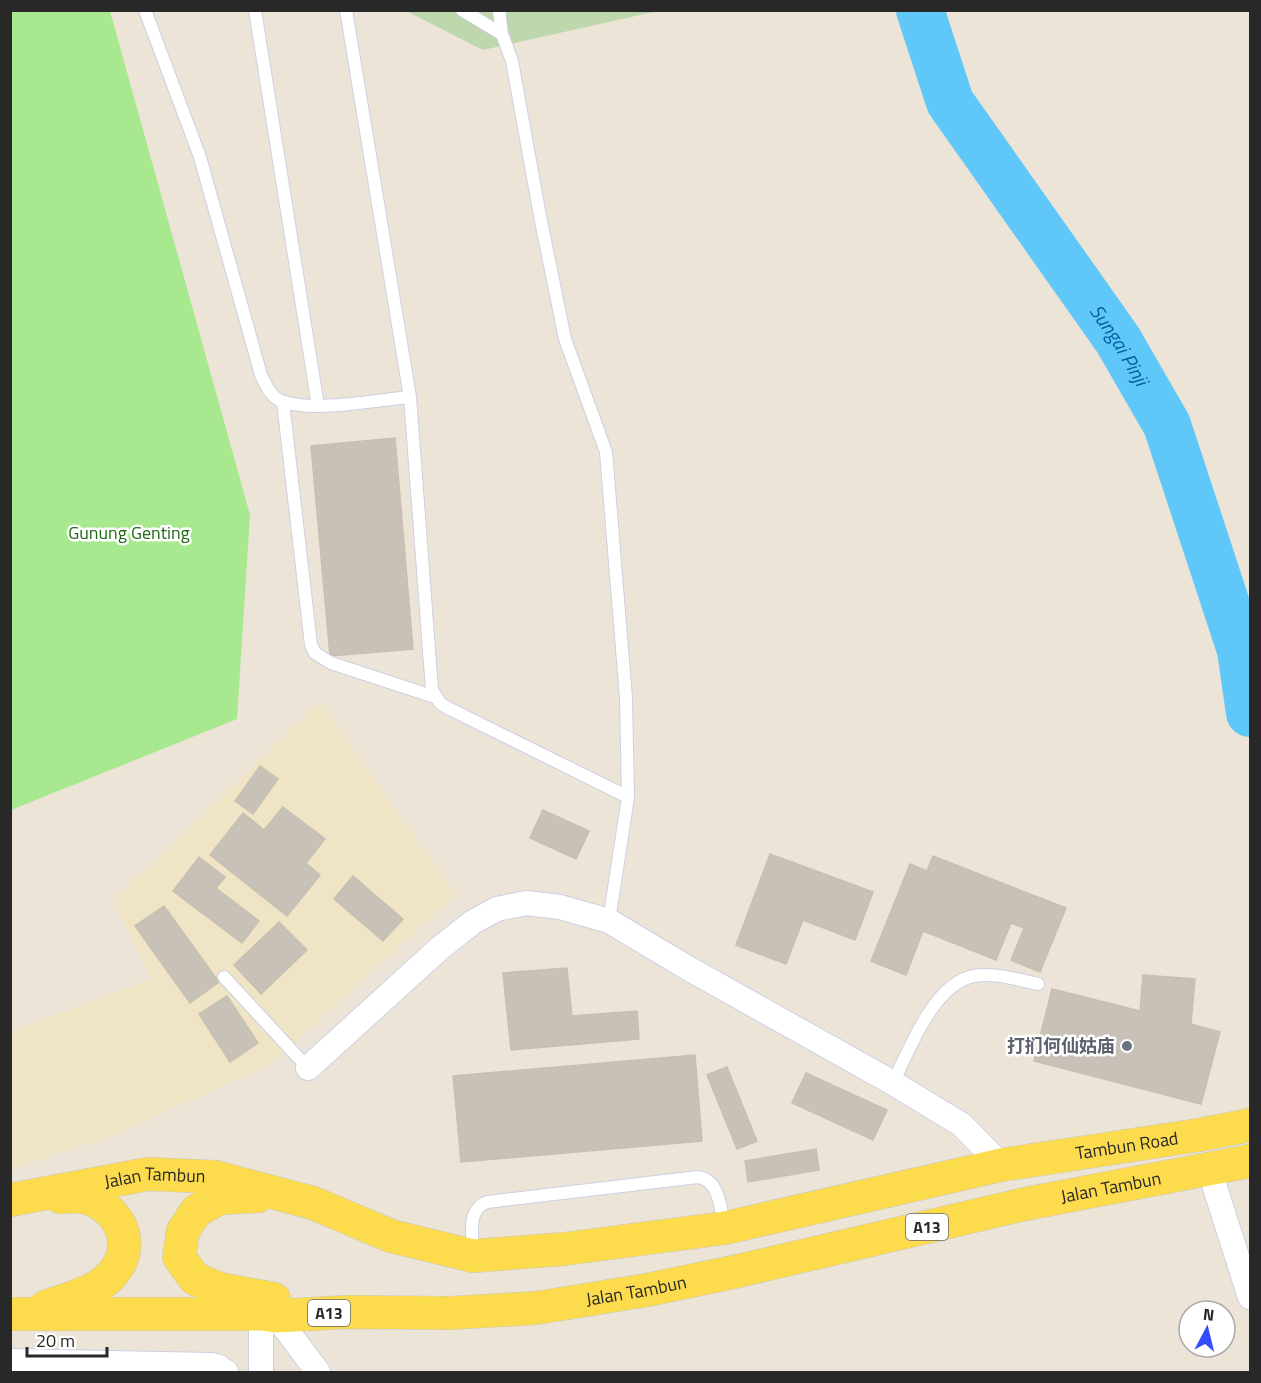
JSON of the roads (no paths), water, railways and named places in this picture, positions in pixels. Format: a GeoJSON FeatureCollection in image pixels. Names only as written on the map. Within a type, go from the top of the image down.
{"type":"FeatureCollection","features":[{"type":"Feature","properties":{"kind":"main road","name":"Tambun Road"},"geometry":{"type":"LineString","coordinates":[[1001,1165],[1251,1125]]}},
{"type":"Feature","properties":{"kind":"main road","name":"Jalan Tambun"},"geometry":{"type":"LineString","coordinates":[[18,1314],[450,1313],[536,1308],[646,1290],[749,1269],[1024,1204],[1251,1161]]}},
{"type":"Feature","properties":{"kind":"main road","name":"Jalan Tambun"},"geometry":{"type":"LineString","coordinates":[[15,1199],[148,1174],[215,1177],[313,1203],[391,1236],[473,1256],[564,1248],[725,1228],[1001,1165]]}},
{"type":"Feature","properties":{"kind":"main road"},"geometry":{"type":"LineString","coordinates":[[284,1194],[220,1198],[196,1211],[183,1231],[179,1257],[195,1279],[220,1289],[346,1312]]}},
{"type":"Feature","properties":{"kind":"main road"},"geometry":{"type":"LineString","coordinates":[[15,1199],[83,1197],[111,1211],[123,1230],[123,1255],[114,1272],[93,1289],[18,1314]]}},
{"type":"Feature","properties":{"kind":"street"},"geometry":{"type":"LineString","coordinates":[[308,1068],[440,948],[472,922],[498,909],[526,903],[560,907],[609,921],[686,967],[893,1083],[962,1125],[1001,1165]]}},
{"type":"Feature","properties":{"kind":"street"},"geometry":{"type":"LineString","coordinates":[[1209,1169],[1251,1297]]}},
{"type":"Feature","properties":{"kind":"street"},"geometry":{"type":"LineString","coordinates":[[261,1372],[269,1315]]}},
{"type":"Feature","properties":{"kind":"street"},"geometry":{"type":"LineString","coordinates":[[269,1315],[318,1372]]}},
{"type":"Feature","properties":{"kind":"street"},"geometry":{"type":"LineString","coordinates":[[10,1361],[219,1369]]}},
{"type":"Feature","properties":{"kind":"lane"},"geometry":{"type":"LineString","coordinates":[[145,10],[200,157],[261,375],[271,393],[283,402],[318,406],[410,397]]}},
{"type":"Feature","properties":{"kind":"lane"},"geometry":{"type":"LineString","coordinates":[[255,10],[318,406]]}},
{"type":"Feature","properties":{"kind":"lane"},"geometry":{"type":"LineString","coordinates":[[346,10],[410,397],[430,683],[435,697]]}},
{"type":"Feature","properties":{"kind":"lane"},"geometry":{"type":"LineString","coordinates":[[462,10],[502,34]]}},
{"type":"Feature","properties":{"kind":"lane"},"geometry":{"type":"LineString","coordinates":[[499,10],[502,34],[512,61],[565,339],[606,452],[626,698],[628,797],[609,921]]}},
{"type":"Feature","properties":{"kind":"lane"},"geometry":{"type":"LineString","coordinates":[[283,402],[311,645],[315,653],[331,663],[435,697],[446,707],[628,797]]}},
{"type":"Feature","properties":{"kind":"lane"},"geometry":{"type":"LineString","coordinates":[[893,1083],[926,1016],[946,990],[973,976],[1001,976],[1038,984]]}},
{"type":"Feature","properties":{"kind":"lane"},"geometry":{"type":"LineString","coordinates":[[224,977],[308,1068]]}},
{"type":"Feature","properties":{"kind":"lane"},"geometry":{"type":"LineString","coordinates":[[473,1256],[472,1218],[479,1205],[698,1178],[705,1178],[715,1189],[725,1228]]}},
{"type":"Feature","properties":{"kind":"waterway","name":"Sungai Pinji"},"geometry":{"type":"LineString","coordinates":[[920,10],[950,102],[1118,340],[1167,425],[1241,650],[1250,713]]}},
{"type":"Feature","properties":{"kind":"place","name":"打扪何仙姑庙"},"geometry":{"type":"Point","coordinates":[1127,1046]}},
{"type":"Feature","properties":{"kind":"park label","name":"Gunung Genting"},"geometry":{"type":"Point","coordinates":[129,533]}}]}
